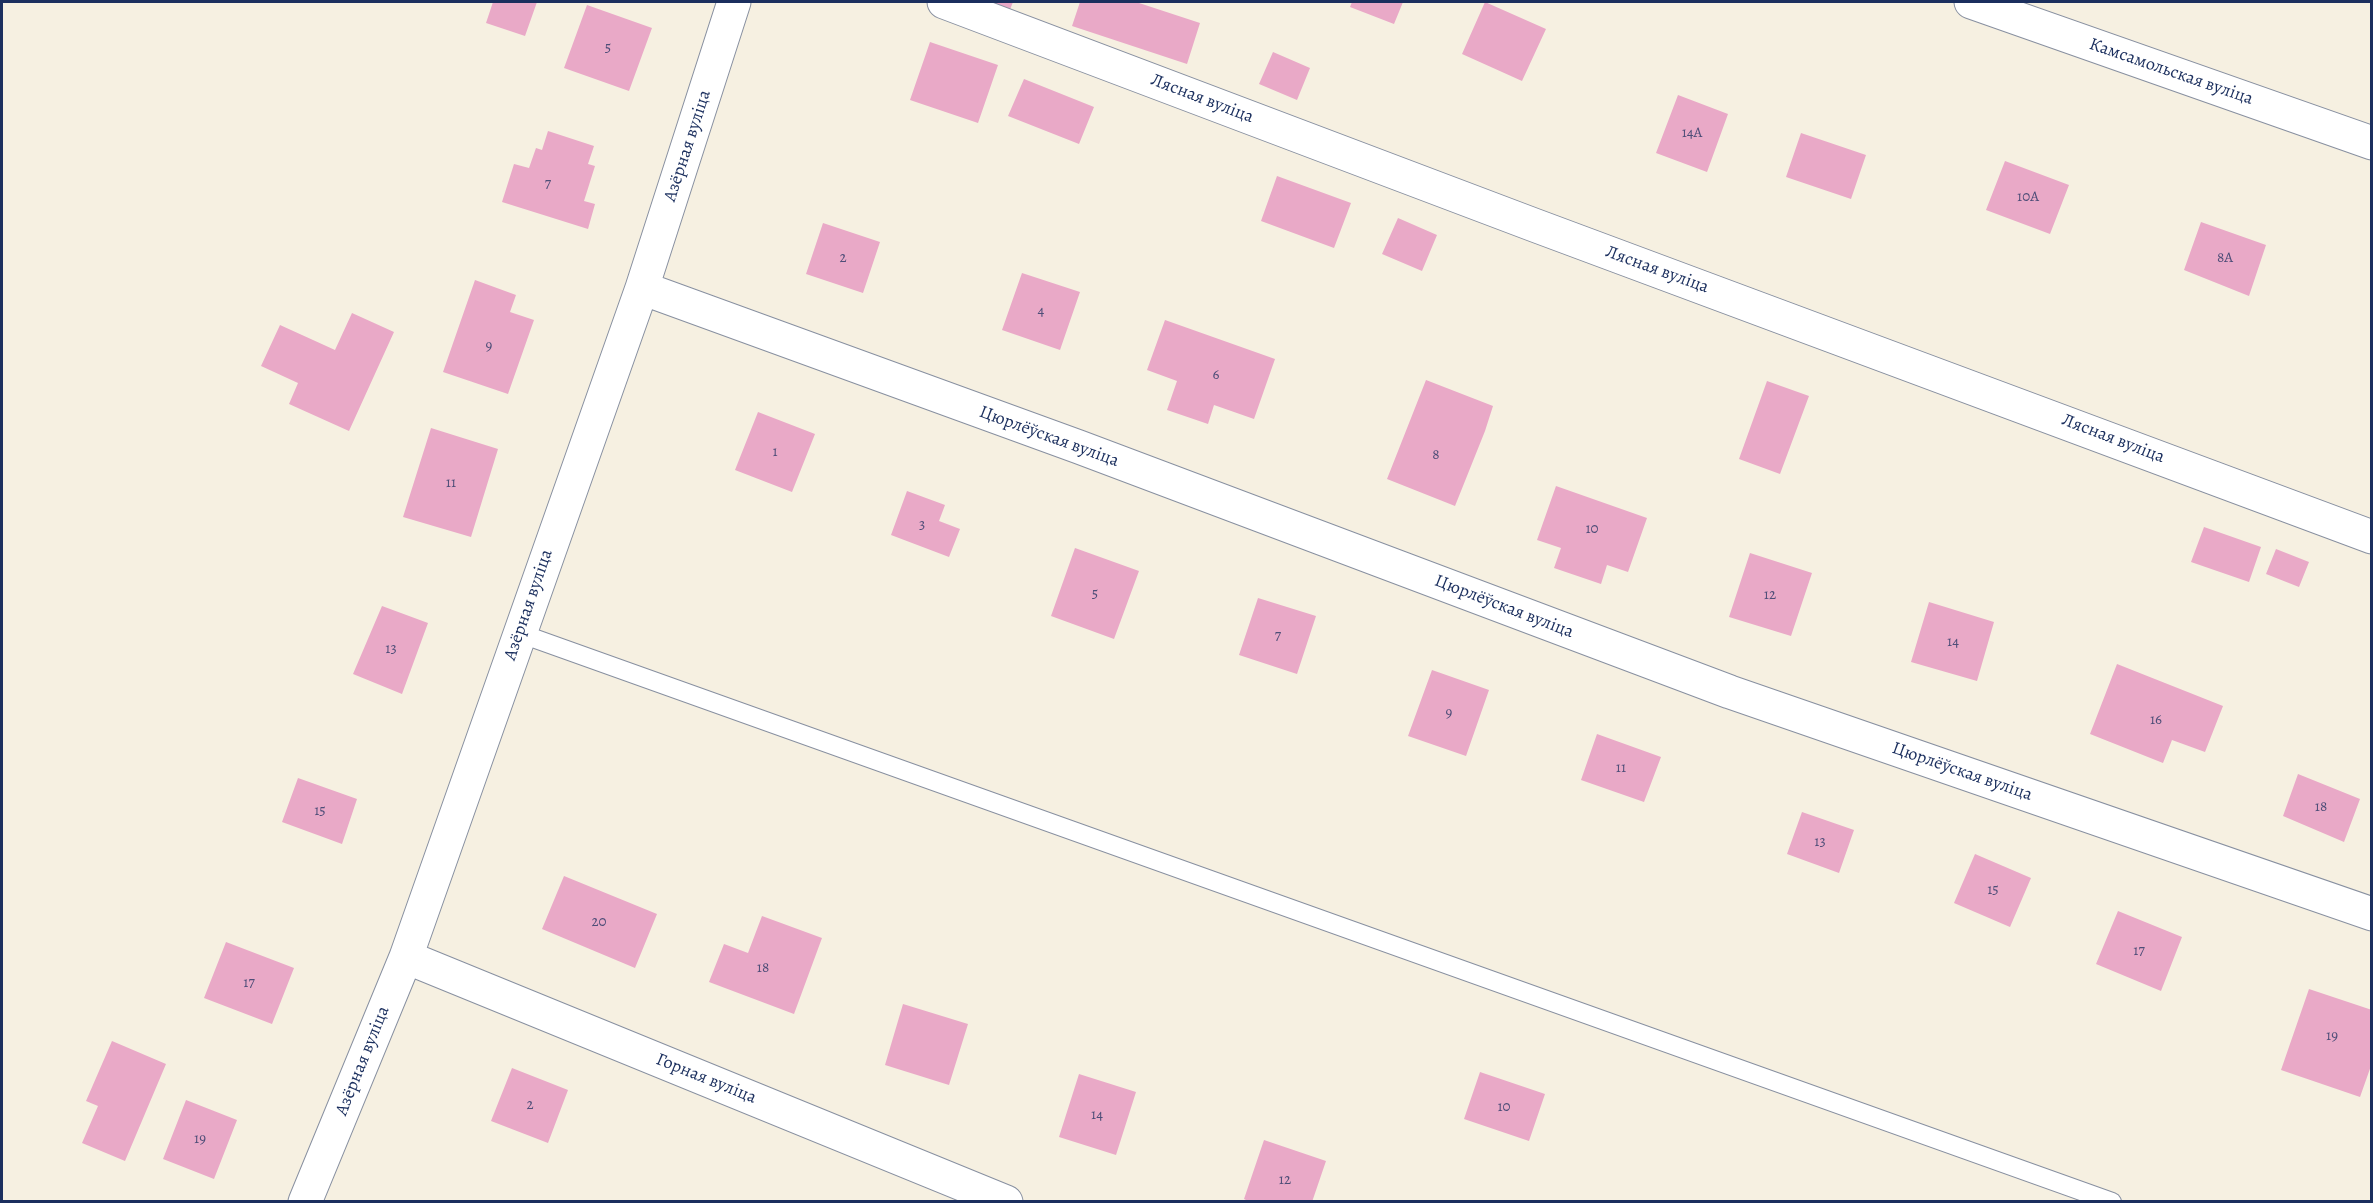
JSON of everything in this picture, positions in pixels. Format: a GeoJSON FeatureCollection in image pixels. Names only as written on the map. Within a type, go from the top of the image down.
{"type":"FeatureCollection","features":[{"type":"Feature","properties":{"kind":"street","name":"Азёрная вуліца"},"geometry":{"type":"LineString","coordinates":[[305,1202],[406,957],[642,288],[734,2]]}},
{"type":"Feature","properties":{"kind":"street","name":"Лясная вуліца"},"geometry":{"type":"LineString","coordinates":[[944,2],[1534,225],[2372,537]]}},
{"type":"Feature","properties":{"kind":"street","name":"Камсамольская вуліца"},"geometry":{"type":"LineString","coordinates":[[1971,2],[2372,143]]}},
{"type":"Feature","properties":{"kind":"street","name":"Цюрлёўская вуліца"},"geometry":{"type":"LineString","coordinates":[[642,288],[1079,447],[1730,692],[2372,914]]}},
{"type":"Feature","properties":{"kind":"street","name":"Горная вуліца"},"geometry":{"type":"LineString","coordinates":[[406,957],[1006,1202]]}},
{"type":"Feature","properties":{"kind":"lane"},"geometry":{"type":"LineString","coordinates":[[519,633],[2112,1202]]}},
{"type":"Feature","properties":{"kind":"building"},"geometry":{"type":"Polygon","coordinates":[[[493,2],[537,2],[525,36],[486,23],[493,2]]]}},
{"type":"Feature","properties":{"kind":"building"},"geometry":{"type":"Polygon","coordinates":[[[983,2],[1013,2],[1009,12],[983,2]]]}},
{"type":"Feature","properties":{"kind":"building"},"geometry":{"type":"Polygon","coordinates":[[[1080,2],[1136,2],[1200,23],[1187,64],[1072,26],[1080,2]]]}},
{"type":"Feature","properties":{"kind":"building"},"geometry":{"type":"Polygon","coordinates":[[[1352,2],[1403,2],[1394,24],[1350,7],[1352,2]]]}},
{"type":"Feature","properties":{"kind":"building"},"geometry":{"type":"Polygon","coordinates":[[[1485,2],[1546,29],[1522,81],[1462,54],[1485,2]]]}},
{"type":"Feature","properties":{"kind":"building"},"geometry":{"type":"Polygon","coordinates":[[[587,5],[652,28],[629,91],[564,68],[587,5]]]}},
{"type":"Feature","properties":{"kind":"building"},"geometry":{"type":"Polygon","coordinates":[[[930,42],[998,65],[978,123],[910,100],[930,42]]]}},
{"type":"Feature","properties":{"kind":"building"},"geometry":{"type":"Polygon","coordinates":[[[1273,52],[1310,68],[1297,100],[1259,84],[1273,52]]]}},
{"type":"Feature","properties":{"kind":"building"},"geometry":{"type":"Polygon","coordinates":[[[1024,79],[1094,107],[1079,144],[1008,116],[1024,79]]]}},
{"type":"Feature","properties":{"kind":"building"},"geometry":{"type":"Polygon","coordinates":[[[1678,95],[1728,114],[1707,172],[1656,153],[1678,95]]]}},
{"type":"Feature","properties":{"kind":"building"},"geometry":{"type":"Polygon","coordinates":[[[548,131],[594,146],[588,164],[595,166],[584,201],[595,204],[588,229],[502,202],[514,164],[529,168],[536,148],[542,150],[548,131]]]}},
{"type":"Feature","properties":{"kind":"building"},"geometry":{"type":"Polygon","coordinates":[[[1801,133],[1866,155],[1851,199],[1786,177],[1801,133]]]}},
{"type":"Feature","properties":{"kind":"building"},"geometry":{"type":"Polygon","coordinates":[[[2005,161],[2069,185],[2050,234],[1986,210],[2005,161]]]}},
{"type":"Feature","properties":{"kind":"building"},"geometry":{"type":"Polygon","coordinates":[[[1277,176],[1351,203],[1334,248],[1261,221],[1277,176]]]}},
{"type":"Feature","properties":{"kind":"building"},"geometry":{"type":"Polygon","coordinates":[[[1398,218],[1437,235],[1422,271],[1382,254],[1398,218]]]}},
{"type":"Feature","properties":{"kind":"building"},"geometry":{"type":"Polygon","coordinates":[[[2201,222],[2266,245],[2249,296],[2184,270],[2201,222]]]}},
{"type":"Feature","properties":{"kind":"building"},"geometry":{"type":"Polygon","coordinates":[[[823,223],[880,242],[863,293],[806,274],[823,223]]]}},
{"type":"Feature","properties":{"kind":"building"},"geometry":{"type":"Polygon","coordinates":[[[1022,273],[1080,292],[1060,350],[1002,330],[1022,273]]]}},
{"type":"Feature","properties":{"kind":"building"},"geometry":{"type":"Polygon","coordinates":[[[475,280],[516,295],[510,312],[534,320],[508,394],[443,372],[475,280]]]}},
{"type":"Feature","properties":{"kind":"building"},"geometry":{"type":"Polygon","coordinates":[[[352,313],[394,332],[349,431],[289,404],[298,383],[261,366],[280,325],[335,350],[352,313]]]}},
{"type":"Feature","properties":{"kind":"building"},"geometry":{"type":"Polygon","coordinates":[[[1165,320],[1275,359],[1254,419],[1214,405],[1208,424],[1167,410],[1177,381],[1147,370],[1165,320]]]}},
{"type":"Feature","properties":{"kind":"building"},"geometry":{"type":"Polygon","coordinates":[[[1426,380],[1493,406],[1455,506],[1387,479],[1426,380]]]}},
{"type":"Feature","properties":{"kind":"building"},"geometry":{"type":"Polygon","coordinates":[[[1767,381],[1809,396],[1780,474],[1739,459],[1767,381]]]}},
{"type":"Feature","properties":{"kind":"building"},"geometry":{"type":"Polygon","coordinates":[[[758,412],[815,434],[792,492],[735,470],[758,412]]]}},
{"type":"Feature","properties":{"kind":"building"},"geometry":{"type":"Polygon","coordinates":[[[431,428],[498,449],[471,537],[403,517],[431,428]]]}},
{"type":"Feature","properties":{"kind":"building"},"geometry":{"type":"Polygon","coordinates":[[[1556,486],[1647,518],[1628,572],[1607,565],[1601,584],[1554,568],[1561,548],[1537,540],[1556,486]]]}},
{"type":"Feature","properties":{"kind":"building"},"geometry":{"type":"Polygon","coordinates":[[[907,491],[945,505],[939,521],[960,529],[949,557],[891,535],[907,491]]]}},
{"type":"Feature","properties":{"kind":"building"},"geometry":{"type":"Polygon","coordinates":[[[2204,527],[2261,547],[2249,582],[2191,562],[2204,527]]]}},
{"type":"Feature","properties":{"kind":"building"},"geometry":{"type":"Polygon","coordinates":[[[1075,548],[1139,571],[1114,639],[1051,616],[1075,548]]]}},
{"type":"Feature","properties":{"kind":"building"},"geometry":{"type":"Polygon","coordinates":[[[2276,549],[2309,562],[2299,587],[2266,574],[2276,549]]]}},
{"type":"Feature","properties":{"kind":"building"},"geometry":{"type":"Polygon","coordinates":[[[1750,553],[1812,573],[1791,636],[1729,617],[1750,553]]]}},
{"type":"Feature","properties":{"kind":"building"},"geometry":{"type":"Polygon","coordinates":[[[1258,598],[1316,616],[1297,674],[1239,655],[1258,598]]]}},
{"type":"Feature","properties":{"kind":"building"},"geometry":{"type":"Polygon","coordinates":[[[1929,602],[1994,622],[1977,681],[1911,662],[1929,602]]]}},
{"type":"Feature","properties":{"kind":"building"},"geometry":{"type":"Polygon","coordinates":[[[382,606],[428,623],[402,694],[353,674],[382,606]]]}},
{"type":"Feature","properties":{"kind":"building"},"geometry":{"type":"Polygon","coordinates":[[[2117,664],[2223,706],[2205,752],[2172,740],[2163,763],[2090,734],[2117,664]]]}},
{"type":"Feature","properties":{"kind":"building"},"geometry":{"type":"Polygon","coordinates":[[[1432,670],[1489,690],[1466,756],[1408,736],[1432,670]]]}},
{"type":"Feature","properties":{"kind":"building"},"geometry":{"type":"Polygon","coordinates":[[[1597,734],[1661,757],[1644,802],[1581,780],[1597,734]]]}},
{"type":"Feature","properties":{"kind":"building"},"geometry":{"type":"Polygon","coordinates":[[[2298,774],[2360,799],[2344,842],[2283,816],[2298,774]]]}},
{"type":"Feature","properties":{"kind":"building"},"geometry":{"type":"Polygon","coordinates":[[[298,778],[357,799],[342,844],[282,822],[298,778]]]}},
{"type":"Feature","properties":{"kind":"building"},"geometry":{"type":"Polygon","coordinates":[[[1802,812],[1854,830],[1839,873],[1787,854],[1802,812]]]}},
{"type":"Feature","properties":{"kind":"building"},"geometry":{"type":"Polygon","coordinates":[[[1975,854],[2031,878],[2010,927],[1954,903],[1975,854]]]}},
{"type":"Feature","properties":{"kind":"building"},"geometry":{"type":"Polygon","coordinates":[[[564,876],[657,914],[635,968],[542,929],[564,876]]]}},
{"type":"Feature","properties":{"kind":"building"},"geometry":{"type":"Polygon","coordinates":[[[2118,911],[2182,937],[2161,991],[2096,964],[2118,911]]]}},
{"type":"Feature","properties":{"kind":"building"},"geometry":{"type":"Polygon","coordinates":[[[762,916],[822,938],[794,1014],[709,982],[724,944],[748,953],[762,916]]]}},
{"type":"Feature","properties":{"kind":"building"},"geometry":{"type":"Polygon","coordinates":[[[226,942],[294,968],[272,1024],[204,998],[226,942]]]}},
{"type":"Feature","properties":{"kind":"building"},"geometry":{"type":"Polygon","coordinates":[[[2309,989],[2372,1010],[2372,1063],[2360,1097],[2281,1070],[2309,989]]]}},
{"type":"Feature","properties":{"kind":"building"},"geometry":{"type":"Polygon","coordinates":[[[903,1004],[968,1024],[949,1085],[885,1065],[903,1004]]]}},
{"type":"Feature","properties":{"kind":"building"},"geometry":{"type":"Polygon","coordinates":[[[112,1041],[166,1064],[125,1161],[82,1143],[98,1106],[86,1101],[112,1041]]]}},
{"type":"Feature","properties":{"kind":"building"},"geometry":{"type":"Polygon","coordinates":[[[512,1068],[568,1090],[548,1143],[491,1121],[512,1068]]]}},
{"type":"Feature","properties":{"kind":"building"},"geometry":{"type":"Polygon","coordinates":[[[1480,1072],[1545,1094],[1529,1141],[1464,1119],[1480,1072]]]}},
{"type":"Feature","properties":{"kind":"building"},"geometry":{"type":"Polygon","coordinates":[[[1079,1074],[1136,1092],[1116,1155],[1059,1137],[1079,1074]]]}},
{"type":"Feature","properties":{"kind":"building"},"geometry":{"type":"Polygon","coordinates":[[[186,1100],[237,1120],[214,1179],[163,1159],[186,1100]]]}},
{"type":"Feature","properties":{"kind":"building"},"geometry":{"type":"Polygon","coordinates":[[[1264,1140],[1326,1161],[1312,1202],[1250,1202],[1244,1199],[1264,1140]]]}}]}
